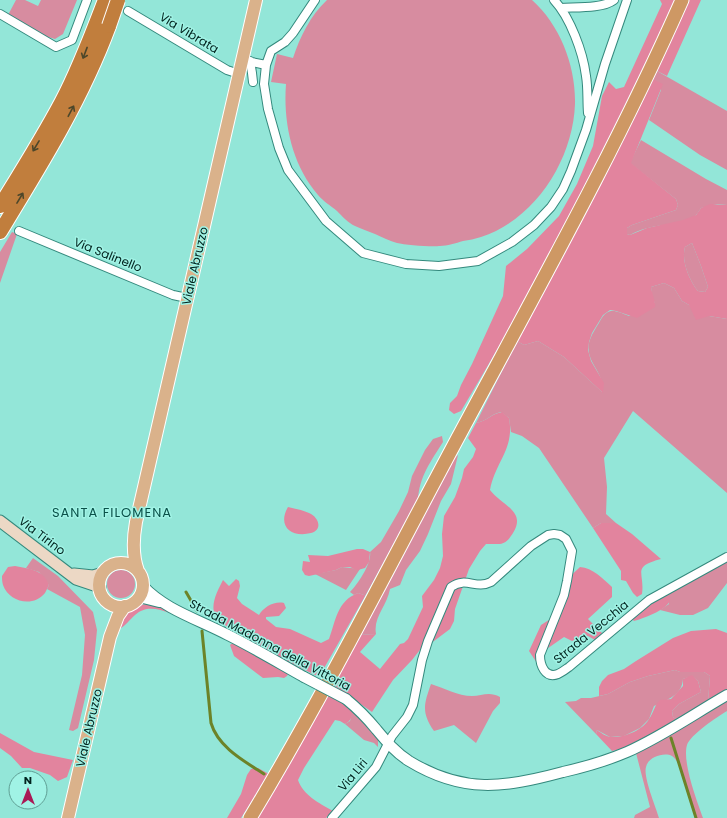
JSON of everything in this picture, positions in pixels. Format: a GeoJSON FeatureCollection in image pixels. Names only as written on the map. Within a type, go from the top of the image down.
{"type":"FeatureCollection","features":[{"type":"Feature","properties":{"kind":"highway"},"geometry":{"type":"LineString","coordinates":[[0,232],[68,118],[95,62],[104,21],[105,0]]}},
{"type":"Feature","properties":{"kind":"highway"},"geometry":{"type":"LineString","coordinates":[[0,206],[46,130],[63,100],[83,58],[118,0]]}},
{"type":"Feature","properties":{"kind":"highway"},"geometry":{"type":"LineString","coordinates":[[250,818],[281,767],[334,671],[552,263],[630,112],[665,40],[682,0]]}},
{"type":"Feature","properties":{"kind":"main road","name":"Viale Abruzzo"},"geometry":{"type":"LineString","coordinates":[[118,564],[127,551],[134,533],[239,74],[246,61],[256,0]]}},
{"type":"Feature","properties":{"kind":"main road","name":"Via Tirino"},"geometry":{"type":"LineString","coordinates":[[0,521],[79,580],[100,587]]}},
{"type":"Feature","properties":{"kind":"main road","name":"Viale Abruzzo"},"geometry":{"type":"LineString","coordinates":[[134,533],[134,555],[138,571]]}},
{"type":"Feature","properties":{"kind":"main road"},"geometry":{"type":"LineString","coordinates":[[118,564],[132,566],[138,571],[143,580],[141,591],[133,603],[125,606],[119,606],[108,602],[101,593],[100,582],[103,573],[107,569],[118,564]]}},
{"type":"Feature","properties":{"kind":"main road","name":"Via Tirino"},"geometry":{"type":"LineString","coordinates":[[68,572],[86,576],[103,573]]}},
{"type":"Feature","properties":{"kind":"main road","name":"Viale Abruzzo"},"geometry":{"type":"LineString","coordinates":[[108,602],[111,620],[110,637]]}},
{"type":"Feature","properties":{"kind":"main road","name":"Viale Abruzzo"},"geometry":{"type":"LineString","coordinates":[[68,818],[110,637],[118,616],[125,606]]}},
{"type":"Feature","properties":{"kind":"street"},"geometry":{"type":"LineString","coordinates":[[0,14],[56,47],[72,40],[87,0]]}},
{"type":"Feature","properties":{"kind":"street"},"geometry":{"type":"LineString","coordinates":[[315,0],[293,33],[285,42],[271,51],[266,65],[264,84],[268,109],[279,148],[288,170],[326,221],[363,253],[406,264],[438,266],[478,261],[512,242],[534,225],[551,207],[563,189],[572,171],[605,64],[627,0]]}},
{"type":"Feature","properties":{"kind":"street"},"geometry":{"type":"LineString","coordinates":[[554,0],[561,8],[576,39],[586,75],[588,119]]}},
{"type":"Feature","properties":{"kind":"street"},"geometry":{"type":"LineString","coordinates":[[561,8],[595,6],[614,0]]}},
{"type":"Feature","properties":{"kind":"street","name":"Via Vibrata"},"geometry":{"type":"LineString","coordinates":[[128,11],[227,70],[239,74]]}},
{"type":"Feature","properties":{"kind":"street"},"geometry":{"type":"LineString","coordinates":[[246,61],[266,65]]}},
{"type":"Feature","properties":{"kind":"street"},"geometry":{"type":"LineString","coordinates":[[246,61],[252,73],[252,82]]}},
{"type":"Feature","properties":{"kind":"street","name":"Via Salinello"},"geometry":{"type":"LineString","coordinates":[[19,231],[173,295],[187,298]]}},
{"type":"Feature","properties":{"kind":"street","name":"Strada Vecchia"},"geometry":{"type":"LineString","coordinates":[[389,745],[392,736],[407,717],[413,705],[422,660],[428,641],[451,587],[457,583],[462,582],[485,585],[491,582],[531,546],[548,536],[554,534],[560,535],[566,539],[572,551],[564,595],[540,655],[542,669],[546,673],[552,675],[558,674],[569,667],[649,600],[727,557]]}},
{"type":"Feature","properties":{"kind":"street","name":"Strada Madonna della Vittoria"},"geometry":{"type":"LineString","coordinates":[[141,591],[162,603],[229,635],[346,699],[361,712],[389,745],[417,766],[450,779],[474,784],[492,786],[512,784],[544,778],[604,761],[627,752],[650,740],[727,695]]}},
{"type":"Feature","properties":{"kind":"street","name":"Via Liri"},"geometry":{"type":"LineString","coordinates":[[332,818],[376,767],[389,745]]}},
{"type":"Feature","properties":{"kind":"shaded area"},"geometry":{"type":"Polygon","coordinates":[[[16,0],[25,0],[38,6],[41,0],[77,0],[63,34],[55,39],[41,35],[8,15],[16,0]]]}},
{"type":"Feature","properties":{"kind":"shaded area"},"geometry":{"type":"Polygon","coordinates":[[[327,0],[532,0],[551,21],[558,34],[569,61],[575,90],[573,125],[567,145],[559,166],[548,184],[534,202],[519,216],[501,228],[481,237],[446,246],[431,246],[397,243],[352,225],[320,197],[309,183],[302,170],[291,143],[286,114],[286,84],[271,82],[277,54],[293,58],[306,27],[327,0]]]}},
{"type":"Feature","properties":{"kind":"shaded area"},"geometry":{"type":"Polygon","coordinates":[[[660,0],[677,0],[612,137],[557,243],[517,315],[461,411],[454,414],[449,410],[450,403],[457,396],[503,296],[506,266],[527,249],[559,216],[577,184],[593,146],[602,96],[609,82],[616,89],[624,87],[662,4],[660,0]]]}},
{"type":"Feature","properties":{"kind":"shaded area"},"geometry":{"type":"Polygon","coordinates":[[[689,0],[701,0],[667,76],[657,71],[689,0]]]}},
{"type":"Feature","properties":{"kind":"shaded area"},"geometry":{"type":"Polygon","coordinates":[[[657,71],[727,111],[727,170],[700,155],[649,120],[661,90],[652,79],[657,71]]]}},
{"type":"Feature","properties":{"kind":"shaded area"},"geometry":{"type":"Polygon","coordinates":[[[652,79],[663,84],[631,163],[676,199],[678,205],[676,210],[632,225],[627,228],[627,234],[630,235],[647,228],[683,220],[696,215],[701,208],[710,204],[727,205],[727,319],[709,316],[696,320],[689,305],[682,301],[674,288],[664,283],[651,287],[655,307],[637,318],[610,310],[603,315],[592,333],[588,350],[591,361],[604,383],[603,393],[564,357],[538,341],[524,345],[517,341],[615,156],[652,79]],[[692,243],[685,247],[684,258],[689,276],[698,291],[705,292],[708,287],[692,243]]]}},
{"type":"Feature","properties":{"kind":"shaded area"},"geometry":{"type":"Polygon","coordinates":[[[641,140],[727,190],[727,205],[717,204],[701,208],[695,216],[679,222],[638,231],[630,235],[627,234],[627,228],[632,225],[676,210],[678,205],[676,199],[630,163],[641,140]]]}},
{"type":"Feature","properties":{"kind":"shaded area"},"geometry":{"type":"Polygon","coordinates":[[[12,232],[17,234],[0,283],[0,252],[12,232]]]}},
{"type":"Feature","properties":{"kind":"shaded area"},"geometry":{"type":"Polygon","coordinates":[[[692,243],[708,287],[705,292],[698,291],[689,276],[685,264],[685,247],[692,243]]]}},
{"type":"Feature","properties":{"kind":"shaded area"},"geometry":{"type":"Polygon","coordinates":[[[664,283],[674,288],[682,301],[689,305],[709,316],[727,319],[727,493],[633,411],[604,458],[607,487],[606,514],[616,523],[601,523],[593,528],[539,448],[522,436],[511,432],[509,418],[501,412],[476,423],[517,341],[524,345],[538,341],[564,357],[602,392],[599,373],[590,356],[589,343],[591,337],[606,313],[616,311],[629,316],[655,304],[651,287],[664,283]]]}},
{"type":"Feature","properties":{"kind":"shaded area"},"geometry":{"type":"Polygon","coordinates":[[[502,412],[509,418],[509,438],[504,455],[492,480],[490,490],[515,514],[517,519],[513,533],[505,542],[499,544],[486,544],[480,551],[469,569],[455,609],[454,621],[450,629],[434,641],[423,646],[393,680],[372,712],[332,684],[359,635],[376,634],[360,652],[380,669],[400,644],[404,643],[408,639],[423,607],[422,596],[434,580],[440,568],[443,556],[442,534],[444,516],[455,497],[464,469],[473,457],[476,449],[468,438],[476,423],[502,412]]]}},
{"type":"Feature","properties":{"kind":"shaded area"},"geometry":{"type":"Polygon","coordinates":[[[442,436],[443,442],[423,477],[418,500],[364,598],[364,595],[358,593],[354,595],[350,592],[357,584],[367,567],[370,552],[381,542],[399,511],[408,492],[412,476],[425,450],[433,439],[442,436]]]}},
{"type":"Feature","properties":{"kind":"shaded area"},"geometry":{"type":"Polygon","coordinates":[[[458,455],[451,484],[441,501],[420,551],[406,570],[400,585],[390,589],[376,622],[376,634],[359,635],[453,459],[458,455]]]}},
{"type":"Feature","properties":{"kind":"shaded area"},"geometry":{"type":"Polygon","coordinates":[[[288,507],[304,511],[315,517],[318,523],[317,529],[311,533],[297,534],[288,529],[284,520],[288,507]]]}},
{"type":"Feature","properties":{"kind":"shaded area"},"geometry":{"type":"Polygon","coordinates":[[[601,523],[616,523],[632,534],[661,559],[646,565],[641,571],[642,594],[637,597],[626,581],[621,580],[621,571],[593,528],[601,523]]]}},
{"type":"Feature","properties":{"kind":"shaded area"},"geometry":{"type":"Polygon","coordinates":[[[363,549],[370,552],[369,562],[365,568],[358,570],[350,567],[342,567],[336,570],[309,576],[305,575],[302,570],[303,561],[310,562],[308,555],[328,556],[363,549]]]}},
{"type":"Feature","properties":{"kind":"shaded area"},"geometry":{"type":"Polygon","coordinates":[[[33,558],[58,576],[93,612],[97,630],[94,660],[78,728],[73,731],[69,730],[82,675],[85,635],[80,607],[47,589],[49,585],[39,572],[26,568],[33,558]]]}},
{"type":"Feature","properties":{"kind":"shaded area"},"geometry":{"type":"Polygon","coordinates":[[[727,560],[727,583],[708,608],[693,615],[680,615],[660,610],[669,604],[664,593],[727,560]]]}},
{"type":"Feature","properties":{"kind":"shaded area"},"geometry":{"type":"Polygon","coordinates":[[[15,566],[30,569],[43,576],[49,585],[45,593],[40,598],[28,602],[22,601],[10,596],[6,591],[3,585],[2,576],[8,567],[15,566]]]}},
{"type":"Feature","properties":{"kind":"shaded area"},"geometry":{"type":"Polygon","coordinates":[[[342,567],[360,569],[346,590],[315,574],[336,570],[342,567]]]}},
{"type":"Feature","properties":{"kind":"shaded area"},"geometry":{"type":"Polygon","coordinates":[[[580,567],[593,571],[612,587],[612,597],[588,619],[604,635],[595,640],[588,636],[572,641],[564,637],[538,655],[539,666],[529,651],[541,625],[552,618],[564,582],[580,567]]]}},
{"type":"Feature","properties":{"kind":"shaded area"},"geometry":{"type":"Polygon","coordinates":[[[121,570],[131,574],[135,584],[131,594],[121,598],[111,594],[107,584],[111,574],[121,570]]]}},
{"type":"Feature","properties":{"kind":"shaded area"},"geometry":{"type":"Polygon","coordinates":[[[236,579],[239,581],[240,586],[237,598],[242,604],[259,615],[270,605],[284,603],[286,608],[279,616],[266,617],[266,619],[276,627],[290,629],[321,643],[329,639],[341,606],[351,596],[358,593],[364,595],[364,598],[319,677],[246,639],[221,622],[215,615],[213,606],[223,580],[229,586],[236,579]]]}},
{"type":"Feature","properties":{"kind":"shaded area"},"geometry":{"type":"Polygon","coordinates":[[[664,593],[669,596],[670,600],[667,605],[653,614],[634,621],[632,619],[664,593]]]}},
{"type":"Feature","properties":{"kind":"shaded area"},"geometry":{"type":"Polygon","coordinates":[[[148,604],[158,606],[170,613],[157,609],[143,610],[135,615],[126,625],[119,629],[123,619],[132,608],[148,604]]]}},
{"type":"Feature","properties":{"kind":"shaded area"},"geometry":{"type":"Polygon","coordinates":[[[716,629],[727,633],[727,690],[708,701],[710,676],[704,672],[680,672],[675,670],[630,682],[608,694],[599,696],[599,687],[608,675],[624,669],[673,638],[691,631],[716,629]]]}},
{"type":"Feature","properties":{"kind":"shaded area"},"geometry":{"type":"Polygon","coordinates":[[[234,642],[289,672],[287,676],[284,678],[263,678],[234,656],[230,645],[234,642]]]}},
{"type":"Feature","properties":{"kind":"shaded area"},"geometry":{"type":"Polygon","coordinates":[[[675,670],[680,672],[704,672],[710,676],[708,701],[677,720],[673,717],[672,711],[679,704],[701,692],[698,681],[692,676],[683,679],[682,685],[677,693],[669,699],[654,706],[649,719],[640,728],[624,736],[610,737],[597,730],[596,734],[565,702],[608,694],[630,682],[675,670]]]}},
{"type":"Feature","properties":{"kind":"shaded area"},"geometry":{"type":"Polygon","coordinates":[[[692,675],[698,681],[701,692],[679,704],[672,711],[673,717],[677,720],[624,748],[612,751],[596,734],[597,730],[602,734],[616,737],[627,735],[638,730],[646,723],[660,700],[671,699],[683,686],[683,679],[692,675]]]}},
{"type":"Feature","properties":{"kind":"shaded area"},"geometry":{"type":"Polygon","coordinates":[[[431,684],[451,692],[467,696],[492,694],[500,697],[500,703],[493,711],[476,743],[454,725],[434,731],[425,713],[425,703],[431,684]]]}},
{"type":"Feature","properties":{"kind":"shaded area"},"geometry":{"type":"Polygon","coordinates":[[[328,694],[350,707],[353,710],[352,717],[349,722],[345,724],[335,720],[298,780],[304,790],[317,802],[333,811],[326,818],[256,818],[328,694]]]}},
{"type":"Feature","properties":{"kind":"shaded area"},"geometry":{"type":"Polygon","coordinates":[[[727,701],[727,711],[698,731],[687,745],[686,752],[688,771],[703,818],[695,818],[678,763],[675,758],[669,755],[661,755],[650,760],[646,767],[646,778],[659,818],[634,818],[635,815],[650,807],[636,753],[727,701]]]}},
{"type":"Feature","properties":{"kind":"shaded area"},"geometry":{"type":"Polygon","coordinates":[[[353,710],[378,738],[378,747],[374,743],[364,740],[345,724],[350,721],[353,710]]]}},
{"type":"Feature","properties":{"kind":"shaded area"},"geometry":{"type":"Polygon","coordinates":[[[0,733],[34,752],[73,760],[67,777],[58,781],[48,774],[48,770],[22,768],[11,756],[0,748],[0,733]]]}},
{"type":"Feature","properties":{"kind":"shaded area"},"geometry":{"type":"Polygon","coordinates":[[[258,768],[269,774],[241,818],[227,818],[241,794],[247,775],[251,769],[258,768]]]}},
{"type":"Feature","properties":{"kind":"waterway"},"geometry":{"type":"LineString","coordinates":[[186,592],[197,611]]}},
{"type":"Feature","properties":{"kind":"waterway"},"geometry":{"type":"LineString","coordinates":[[202,631],[211,723],[214,732],[233,753],[264,774]]}},
{"type":"Feature","properties":{"kind":"waterway"},"geometry":{"type":"LineString","coordinates":[[671,738],[696,818]]}},
{"type":"Feature","properties":{"kind":"district","name":"SANTA FILOMENA"},"geometry":{"type":"Point","coordinates":[112,512]}}]}
